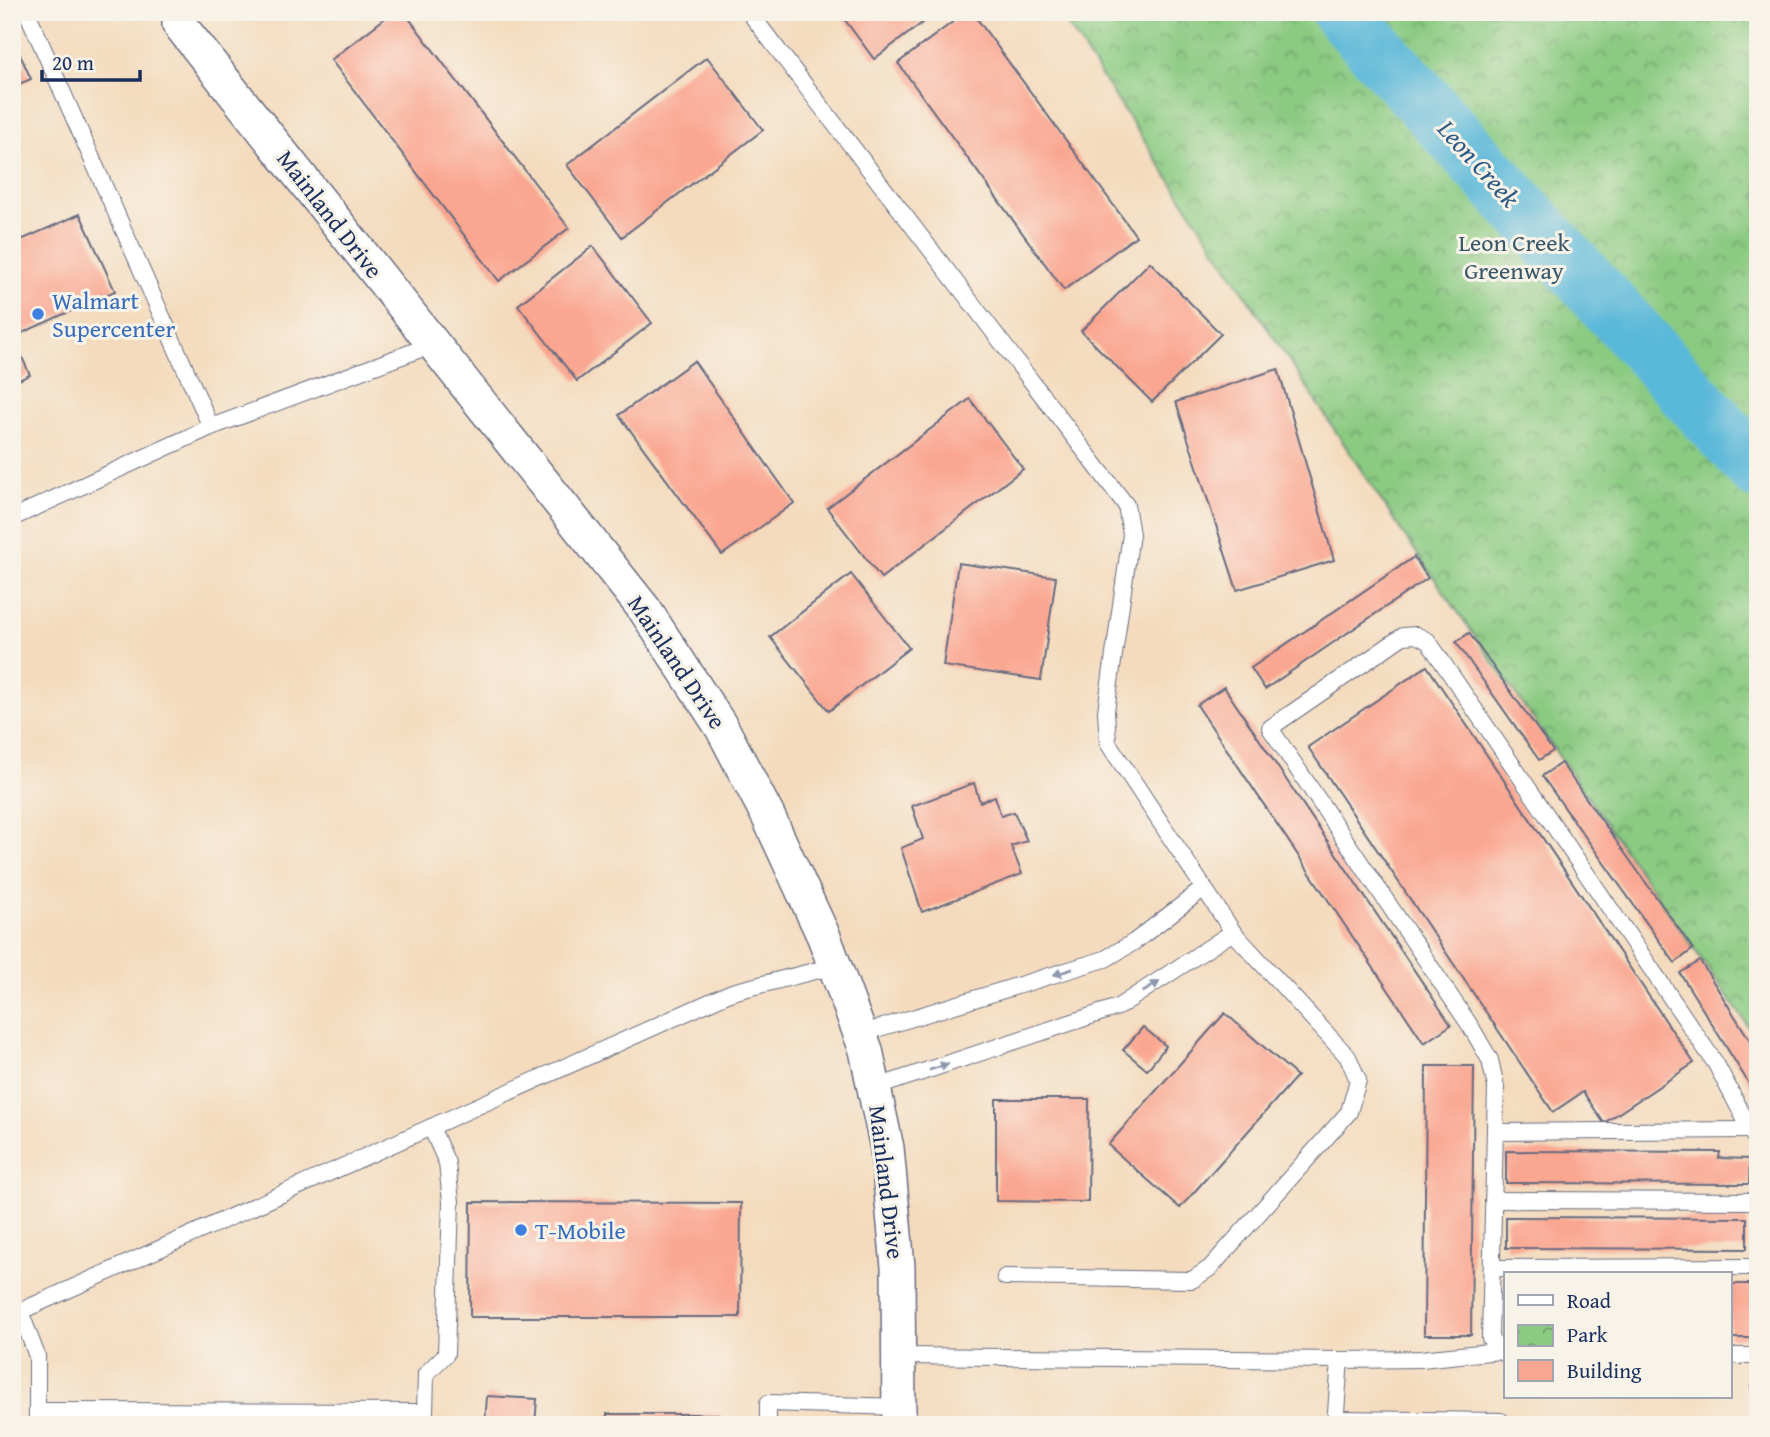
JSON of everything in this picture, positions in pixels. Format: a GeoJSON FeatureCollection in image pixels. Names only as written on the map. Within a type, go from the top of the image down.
{"type":"FeatureCollection","features":[{"type":"Feature","properties":{"kind":"street","name":"Mainland Drive"},"geometry":{"type":"LineString","coordinates":[[177,16],[645,610],[722,728],[768,816],[824,937],[860,1034],[874,1088],[887,1148],[898,1267],[900,1416]]}},
{"type":"Feature","properties":{"kind":"lane"},"geometry":{"type":"LineString","coordinates":[[27,12],[211,427]]}},
{"type":"Feature","properties":{"kind":"lane"},"geometry":{"type":"LineString","coordinates":[[749,12],[1126,505],[1131,534],[1106,711],[1108,743],[1233,932],[1348,1057],[1358,1080],[1349,1112],[1210,1268],[1192,1280],[1006,1277]]}},
{"type":"Feature","properties":{"kind":"lane"},"geometry":{"type":"LineString","coordinates":[[12,518],[211,427],[434,344]]}},
{"type":"Feature","properties":{"kind":"lane"},"geometry":{"type":"LineString","coordinates":[[1495,1132],[1754,1137],[1716,1065],[1428,641],[1416,635],[1403,636],[1269,729],[1471,1027],[1490,1060],[1496,1087],[1490,1338],[1502,1353]]}},
{"type":"Feature","properties":{"kind":"lane"},"geometry":{"type":"LineString","coordinates":[[860,1034],[1105,959],[1135,942],[1204,888]]}},
{"type":"Feature","properties":{"kind":"lane"},"geometry":{"type":"LineString","coordinates":[[874,1088],[1118,1007],[1233,932]]}},
{"type":"Feature","properties":{"kind":"lane"},"geometry":{"type":"LineString","coordinates":[[431,1127],[447,1163],[451,1202],[446,1354],[426,1374],[425,1412],[359,1422],[37,1418],[37,1356],[16,1313],[732,992],[834,966]]}},
{"type":"Feature","properties":{"kind":"lane"},"geometry":{"type":"LineString","coordinates":[[1493,1200],[1758,1201]]}},
{"type":"Feature","properties":{"kind":"lane"},"geometry":{"type":"LineString","coordinates":[[1492,1268],[1758,1267]]}},
{"type":"Feature","properties":{"kind":"lane"},"geometry":{"type":"LineString","coordinates":[[899,1356],[1340,1360],[1421,1359],[1502,1353]]}},
{"type":"Feature","properties":{"kind":"lane"},"geometry":{"type":"LineString","coordinates":[[1732,1356],[1758,1356]]}},
{"type":"Feature","properties":{"kind":"lane"},"geometry":{"type":"LineString","coordinates":[[1340,1360],[1335,1422],[1501,1422],[1501,1425]]}},
{"type":"Feature","properties":{"kind":"lane"},"geometry":{"type":"LineString","coordinates":[[768,1425],[768,1404],[900,1416]]}},
{"type":"Feature","properties":{"kind":"lane"},"geometry":{"type":"LineString","coordinates":[[359,1422],[374,1425]]}},
{"type":"Feature","properties":{"kind":"green space","name":"Leon Creek Greenway"},"geometry":{"type":"Polygon","coordinates":[[[1055,12],[1758,12],[1758,1040],[1404,535],[1069,27],[1055,12]]]}},
{"type":"Feature","properties":{"kind":"building"},"geometry":{"type":"Polygon","coordinates":[[[393,12],[404,12],[569,228],[499,281],[331,60],[393,12]]]}},
{"type":"Feature","properties":{"kind":"building"},"geometry":{"type":"Polygon","coordinates":[[[839,12],[937,12],[874,59],[839,12]]]}},
{"type":"Feature","properties":{"kind":"building"},"geometry":{"type":"Polygon","coordinates":[[[966,12],[972,12],[1136,236],[1064,290],[898,63],[966,12]]]}},
{"type":"Feature","properties":{"kind":"building"},"geometry":{"type":"Polygon","coordinates":[[[12,37],[31,79],[12,87],[12,37]]]}},
{"type":"Feature","properties":{"kind":"building"},"geometry":{"type":"Polygon","coordinates":[[[707,57],[763,130],[622,237],[567,165],[707,57]]]}},
{"type":"Feature","properties":{"kind":"building","name":"Walmart Supercenter"},"geometry":{"type":"Polygon","coordinates":[[[80,214],[115,291],[13,337],[30,375],[12,383],[12,244],[80,214]]]}},
{"type":"Feature","properties":{"kind":"building"},"geometry":{"type":"Polygon","coordinates":[[[593,246],[652,323],[577,381],[518,305],[593,246]]]}},
{"type":"Feature","properties":{"kind":"building"},"geometry":{"type":"Polygon","coordinates":[[[1150,262],[1221,334],[1152,402],[1081,331],[1150,262]]]}},
{"type":"Feature","properties":{"kind":"building"},"geometry":{"type":"Polygon","coordinates":[[[694,361],[794,503],[722,555],[619,415],[694,361]]]}},
{"type":"Feature","properties":{"kind":"building"},"geometry":{"type":"Polygon","coordinates":[[[1278,369],[1334,560],[1237,590],[1176,402],[1278,369]]]}},
{"type":"Feature","properties":{"kind":"building"},"geometry":{"type":"Polygon","coordinates":[[[970,399],[1023,469],[881,578],[827,508],[970,399]]]}},
{"type":"Feature","properties":{"kind":"building"},"geometry":{"type":"Polygon","coordinates":[[[1414,557],[1428,578],[1265,689],[1251,668],[1414,557]]]}},
{"type":"Feature","properties":{"kind":"building"},"geometry":{"type":"Polygon","coordinates":[[[958,563],[1056,577],[1041,680],[943,666],[958,563]]]}},
{"type":"Feature","properties":{"kind":"building"},"geometry":{"type":"Polygon","coordinates":[[[851,574],[909,648],[829,711],[770,637],[851,574]]]}},
{"type":"Feature","properties":{"kind":"building"},"geometry":{"type":"Polygon","coordinates":[[[1469,633],[1553,751],[1539,760],[1456,642],[1469,633]]]}},
{"type":"Feature","properties":{"kind":"building"},"geometry":{"type":"Polygon","coordinates":[[[1427,666],[1694,1063],[1604,1123],[1583,1092],[1553,1112],[1308,747],[1427,666]]]}},
{"type":"Feature","properties":{"kind":"building"},"geometry":{"type":"Polygon","coordinates":[[[1224,687],[1451,1025],[1424,1043],[1197,705],[1224,687]]]}},
{"type":"Feature","properties":{"kind":"building"},"geometry":{"type":"Polygon","coordinates":[[[1561,763],[1693,949],[1675,963],[1542,776],[1561,763]]]}},
{"type":"Feature","properties":{"kind":"building"},"geometry":{"type":"Polygon","coordinates":[[[974,783],[980,802],[995,796],[1001,816],[1014,812],[1027,841],[1011,846],[1022,874],[922,912],[901,848],[923,839],[912,806],[974,783]]]}},
{"type":"Feature","properties":{"kind":"building"},"geometry":{"type":"Polygon","coordinates":[[[1700,961],[1758,1053],[1758,1098],[1680,973],[1700,961]]]}},
{"type":"Feature","properties":{"kind":"building"},"geometry":{"type":"Polygon","coordinates":[[[1225,1013],[1297,1076],[1180,1208],[1108,1145],[1225,1013]]]}},
{"type":"Feature","properties":{"kind":"building"},"geometry":{"type":"Polygon","coordinates":[[[1143,1027],[1166,1046],[1147,1070],[1123,1050],[1143,1027]]]}},
{"type":"Feature","properties":{"kind":"building"},"geometry":{"type":"Polygon","coordinates":[[[1426,1066],[1474,1066],[1471,1335],[1424,1335],[1426,1066]]]}},
{"type":"Feature","properties":{"kind":"building"},"geometry":{"type":"Polygon","coordinates":[[[996,1099],[1089,1099],[1088,1202],[996,1201],[996,1099]]]}},
{"type":"Feature","properties":{"kind":"building"},"geometry":{"type":"Polygon","coordinates":[[[1506,1151],[1720,1152],[1719,1158],[1750,1159],[1749,1184],[1506,1183],[1506,1151]]]}},
{"type":"Feature","properties":{"kind":"building"},"geometry":{"type":"Polygon","coordinates":[[[471,1202],[741,1203],[740,1317],[470,1317],[471,1202]]]}},
{"type":"Feature","properties":{"kind":"building"},"geometry":{"type":"Polygon","coordinates":[[[1506,1217],[1747,1218],[1747,1249],[1506,1248],[1506,1217]]]}},
{"type":"Feature","properties":{"kind":"building"},"geometry":{"type":"Polygon","coordinates":[[[1732,1284],[1758,1284],[1758,1338],[1732,1338],[1732,1284]]]}},
{"type":"Feature","properties":{"kind":"building"},"geometry":{"type":"Polygon","coordinates":[[[1758,1385],[1758,1423],[1756,1423],[1751,1386],[1758,1385]]]}},
{"type":"Feature","properties":{"kind":"building"},"geometry":{"type":"Polygon","coordinates":[[[487,1396],[537,1399],[535,1425],[485,1425],[487,1396]]]}},
{"type":"Feature","properties":{"kind":"building"},"geometry":{"type":"Polygon","coordinates":[[[607,1414],[719,1414],[719,1425],[607,1425],[607,1414]]]}},
{"type":"Feature","properties":{"kind":"waterway","name":"Leon Creek"},"geometry":{"type":"LineString","coordinates":[[1342,12],[1758,470]]}},
{"type":"Feature","properties":{"kind":"place","name":"Walmart Supercenter"},"geometry":{"type":"Point","coordinates":[38,314]}},
{"type":"Feature","properties":{"kind":"place","name":"T-Mobile"},"geometry":{"type":"Point","coordinates":[521,1230]}}]}
